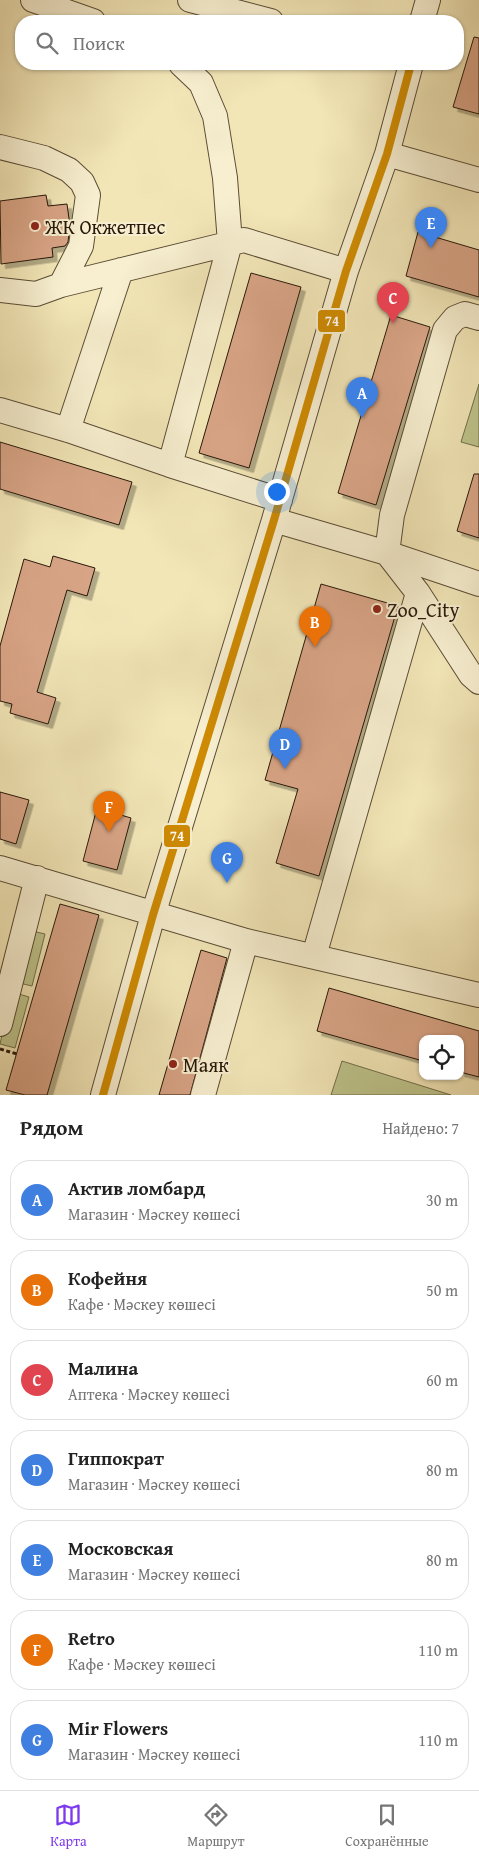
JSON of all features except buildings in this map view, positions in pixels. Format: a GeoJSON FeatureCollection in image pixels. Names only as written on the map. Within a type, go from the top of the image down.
{"type":"FeatureCollection","features":[{"type":"Feature","properties":{"kind":"street"},"geometry":{"type":"LineString","coordinates":[[33,0],[76,15]]}},
{"type":"Feature","properties":{"kind":"street"},"geometry":{"type":"LineString","coordinates":[[190,0],[248,15]]}},
{"type":"Feature","properties":{"kind":"street"},"geometry":{"type":"LineString","coordinates":[[424,15],[428,0]]}},
{"type":"Feature","properties":{"kind":"street"},"geometry":{"type":"LineString","coordinates":[[170,465],[230,243],[225,178],[215,116],[201,83],[187,70]]}},
{"type":"Feature","properties":{"kind":"street"},"geometry":{"type":"LineString","coordinates":[[103,1095],[153,914],[277,510],[346,271],[387,154],[409,70]]}},
{"type":"Feature","properties":{"kind":"street"},"geometry":{"type":"LineString","coordinates":[[0,147],[44,158],[69,170],[82,182],[88,196],[81,246],[61,285]]}},
{"type":"Feature","properties":{"kind":"street"},"geometry":{"type":"LineString","coordinates":[[387,154],[479,180]]}},
{"type":"Feature","properties":{"kind":"street"},"geometry":{"type":"LineString","coordinates":[[0,290],[36,294],[61,285],[244,240],[346,271]]}},
{"type":"Feature","properties":{"kind":"street"},"geometry":{"type":"LineString","coordinates":[[68,430],[121,270]]}},
{"type":"Feature","properties":{"kind":"street"},"geometry":{"type":"LineString","coordinates":[[479,318],[465,314],[455,318],[445,330],[392,516],[387,553],[418,593],[471,675],[479,682]]}},
{"type":"Feature","properties":{"kind":"street"},"geometry":{"type":"LineString","coordinates":[[0,410],[68,430],[170,465],[387,553],[479,584]]}},
{"type":"Feature","properties":{"kind":"street"},"geometry":{"type":"LineString","coordinates":[[314,956],[418,593]]}},
{"type":"Feature","properties":{"kind":"street"},"geometry":{"type":"LineString","coordinates":[[0,868],[246,940],[479,996]]}},
{"type":"Feature","properties":{"kind":"street"},"geometry":{"type":"LineString","coordinates":[[0,1024],[37,878]]}},
{"type":"Feature","properties":{"kind":"street"},"geometry":{"type":"LineString","coordinates":[[203,1095],[246,940]]}},
{"type":"Feature","properties":{"kind":"path"},"geometry":{"type":"LineString","coordinates":[[0,1050],[17,1054]]}},
{"type":"Feature","properties":{"kind":"green space"},"geometry":{"type":"Polygon","coordinates":[[[479,384],[479,447],[461,442],[479,384]]]}},
{"type":"Feature","properties":{"kind":"green space"},"geometry":{"type":"Polygon","coordinates":[[[28,930],[45,934],[32,986],[15,982],[28,930]]]}},
{"type":"Feature","properties":{"kind":"green space"},"geometry":{"type":"Polygon","coordinates":[[[12,992],[29,997],[15,1048],[0,1044],[12,992]]]}},
{"type":"Feature","properties":{"kind":"green space"},"geometry":{"type":"Polygon","coordinates":[[[342,1061],[451,1095],[331,1095],[342,1061]]]}},
{"type":"Feature","properties":{"kind":"transit line","name":"74"},"geometry":{"type":"LineString","coordinates":[[103,1095],[153,915],[274,520],[346,271],[387,154],[409,70]]}},
{"type":"Feature","properties":{"kind":"place","name":"ЖК Окжетпес"},"geometry":{"type":"Point","coordinates":[35,226]}},
{"type":"Feature","properties":{"kind":"place","name":"Московская"},"geometry":{"type":"Point","coordinates":[431,248]}},
{"type":"Feature","properties":{"kind":"place","name":"Малина"},"geometry":{"type":"Point","coordinates":[393,323]}},
{"type":"Feature","properties":{"kind":"place","name":"Актив ломбард"},"geometry":{"type":"Point","coordinates":[362,418]}},
{"type":"Feature","properties":{"kind":"place","name":"Zoo_City"},"geometry":{"type":"Point","coordinates":[377,609]}},
{"type":"Feature","properties":{"kind":"place","name":"Кофейня"},"geometry":{"type":"Point","coordinates":[315,647]}},
{"type":"Feature","properties":{"kind":"place","name":"Гиппократ"},"geometry":{"type":"Point","coordinates":[285,769]}},
{"type":"Feature","properties":{"kind":"place","name":"Retro"},"geometry":{"type":"Point","coordinates":[109,832]}},
{"type":"Feature","properties":{"kind":"place","name":"Mir Flowers"},"geometry":{"type":"Point","coordinates":[227,883]}},
{"type":"Feature","properties":{"kind":"place","name":"Маяк"},"geometry":{"type":"Point","coordinates":[173,1064]}}]}
